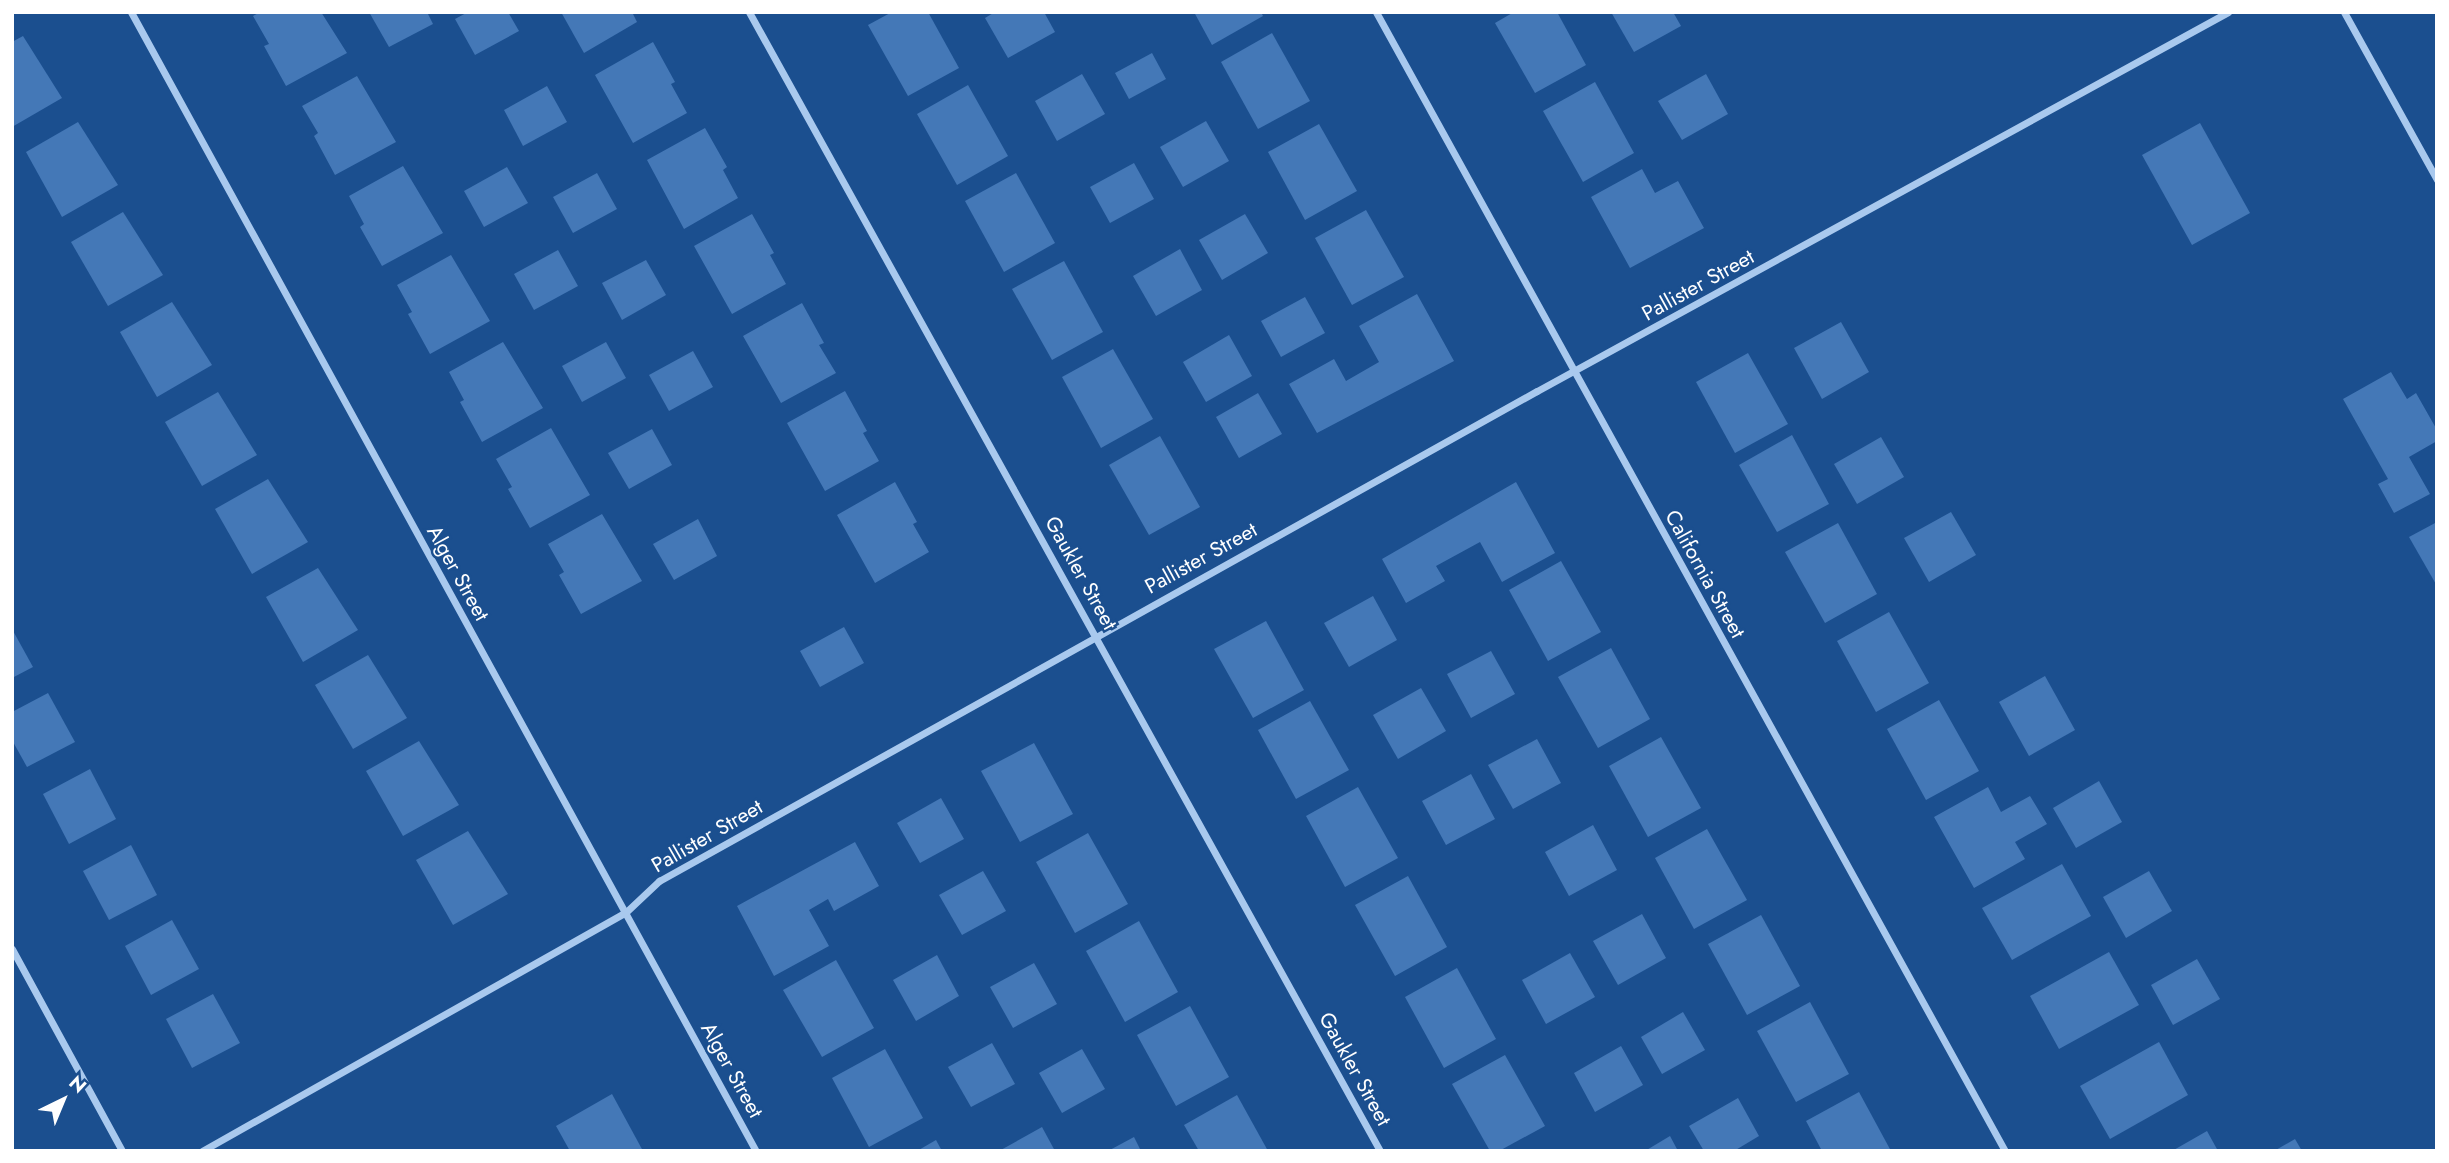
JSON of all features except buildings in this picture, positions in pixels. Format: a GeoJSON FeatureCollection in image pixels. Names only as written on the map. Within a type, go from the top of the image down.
{"type":"FeatureCollection","features":[{"type":"Feature","properties":{"kind":"street","name":"Alger Street"},"geometry":{"type":"LineString","coordinates":[[131,12],[756,1151]]}},
{"type":"Feature","properties":{"kind":"street","name":"Gaukler Street"},"geometry":{"type":"LineString","coordinates":[[749,12],[1380,1151]]}},
{"type":"Feature","properties":{"kind":"street","name":"California Street"},"geometry":{"type":"LineString","coordinates":[[1376,12],[2005,1151]]}},
{"type":"Feature","properties":{"kind":"street","name":"Pallister Street"},"geometry":{"type":"LineString","coordinates":[[202,1151],[625,913],[659,881],[1574,371],[2228,12]]}},
{"type":"Feature","properties":{"kind":"street"},"geometry":{"type":"LineString","coordinates":[[2344,12],[2437,180]]}},
{"type":"Feature","properties":{"kind":"street"},"geometry":{"type":"LineString","coordinates":[[12,949],[122,1151]]}}]}
